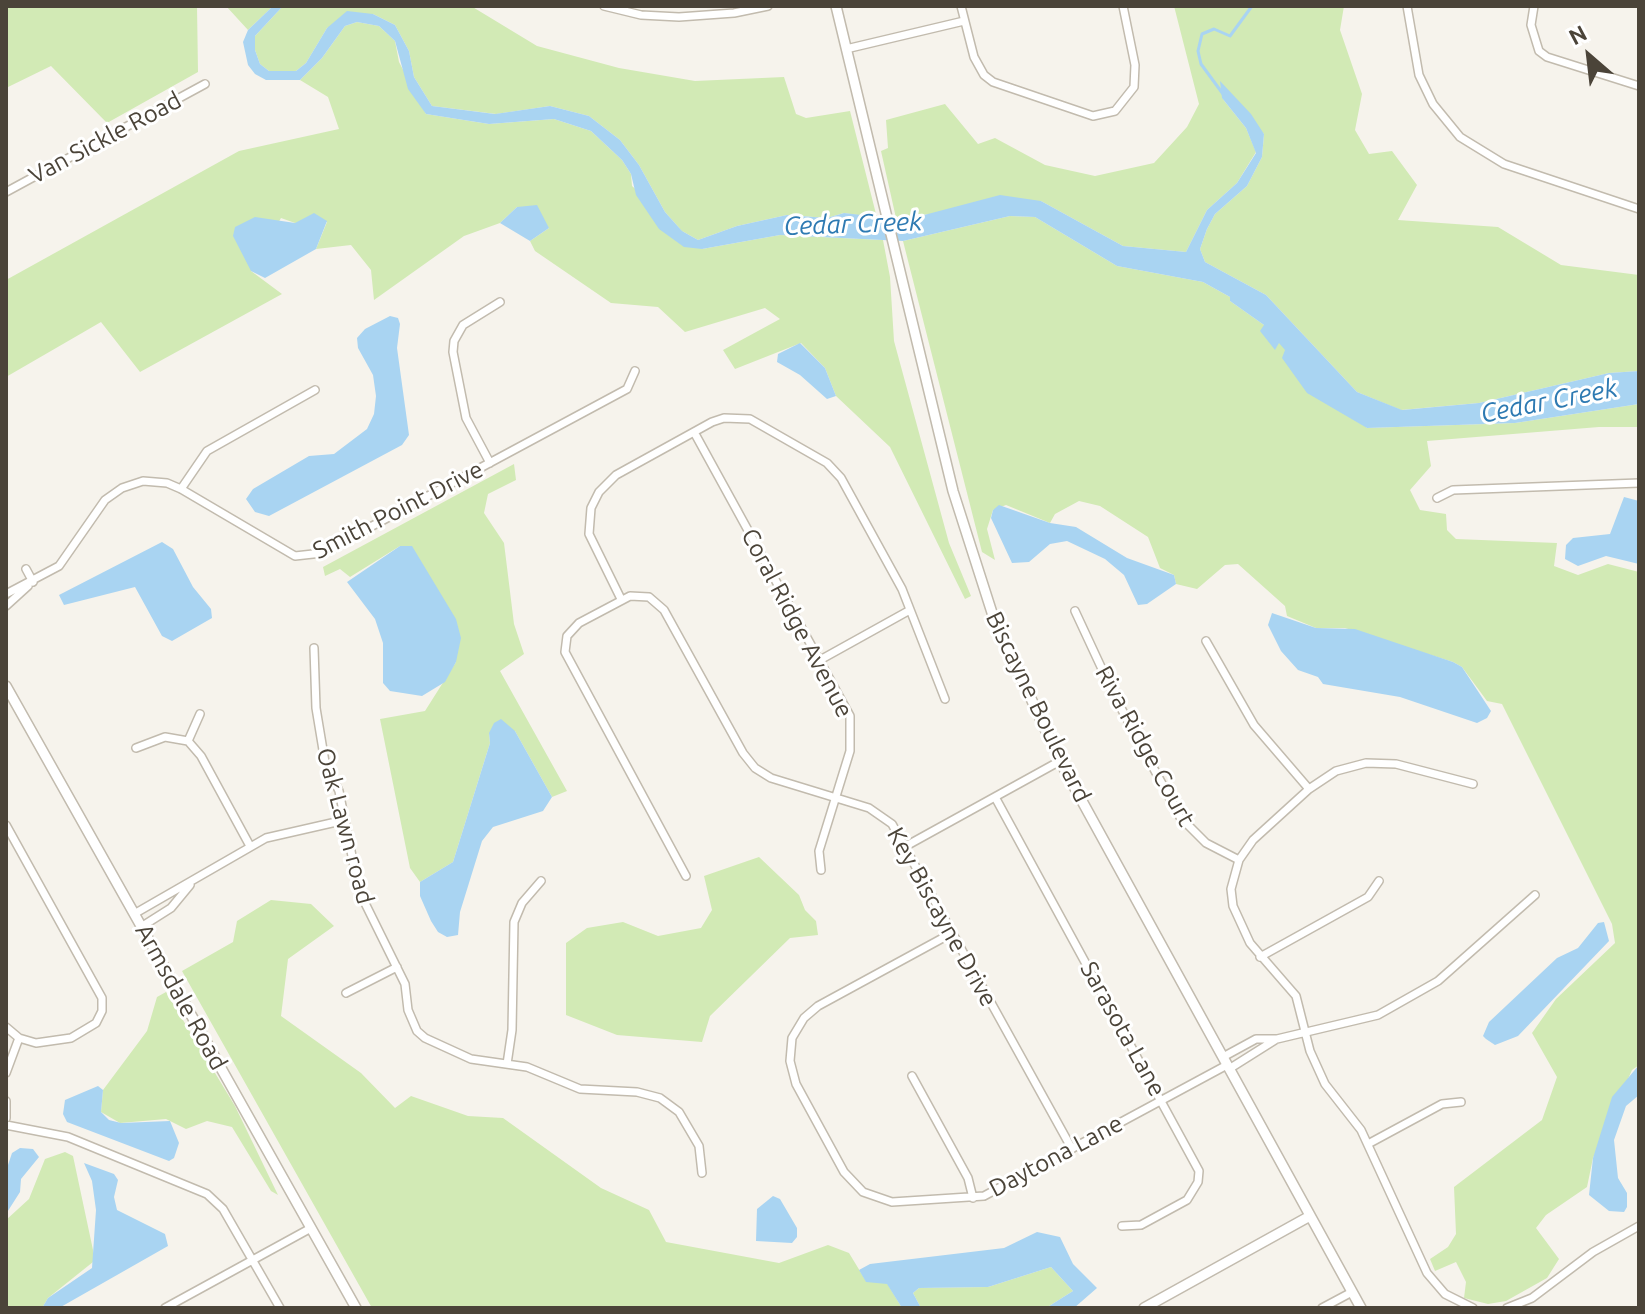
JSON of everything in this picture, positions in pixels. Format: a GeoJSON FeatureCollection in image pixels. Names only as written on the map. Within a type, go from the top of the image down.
{"type":"FeatureCollection","features":[{"type":"Feature","properties":{"kind":"street"},"geometry":{"type":"LineString","coordinates":[[604,6],[662,17],[717,15],[768,6]]}},
{"type":"Feature","properties":{"kind":"street"},"geometry":{"type":"LineString","coordinates":[[714,6],[717,15]]}},
{"type":"Feature","properties":{"kind":"street","name":"Biscayne Boulevard"},"geometry":{"type":"LineString","coordinates":[[836,6],[953,491],[980,580],[1017,674],[1060,761],[1361,1308]]}},
{"type":"Feature","properties":{"kind":"street"},"geometry":{"type":"LineString","coordinates":[[961,6],[978,66],[993,82],[1093,116],[1115,111],[1134,87],[1135,65],[1123,6]]}},
{"type":"Feature","properties":{"kind":"street"},"geometry":{"type":"LineString","coordinates":[[1407,6],[1419,75],[1433,104],[1460,137],[1504,164],[1639,209]]}},
{"type":"Feature","properties":{"kind":"street"},"geometry":{"type":"LineString","coordinates":[[1534,6],[1531,25],[1534,43],[1547,57],[1639,86]]}},
{"type":"Feature","properties":{"kind":"street"},"geometry":{"type":"LineString","coordinates":[[846,49],[964,21]]}},
{"type":"Feature","properties":{"kind":"street","name":"Van Sickle Road"},"geometry":{"type":"LineString","coordinates":[[6,192],[205,84]]}},
{"type":"Feature","properties":{"kind":"street"},"geometry":{"type":"LineString","coordinates":[[490,463],[462,408],[453,352],[454,341],[463,325],[500,302]]}},
{"type":"Feature","properties":{"kind":"street","name":"Smith Point Drive"},"geometry":{"type":"LineString","coordinates":[[6,594],[33,582],[66,560],[98,508],[113,493],[143,481],[167,483],[181,489],[286,552],[309,557],[627,389],[635,371]]}},
{"type":"Feature","properties":{"kind":"street"},"geometry":{"type":"LineString","coordinates":[[181,489],[201,457],[213,446],[315,390]]}},
{"type":"Feature","properties":{"kind":"street"},"geometry":{"type":"LineString","coordinates":[[686,876],[565,652],[572,629],[621,599],[594,549],[589,520],[603,486],[616,475],[712,422],[738,417],[760,423],[835,469],[910,610],[945,699]]}},
{"type":"Feature","properties":{"kind":"street","name":"Coral Ridge Avenue"},"geometry":{"type":"LineString","coordinates":[[694,432],[820,660],[852,726],[850,751],[819,851],[821,870]]}},
{"type":"Feature","properties":{"kind":"street"},"geometry":{"type":"LineString","coordinates":[[1437,498],[1453,490],[1639,483]]}},
{"type":"Feature","properties":{"kind":"street"},"geometry":{"type":"LineString","coordinates":[[6,606],[33,582],[26,569]]}},
{"type":"Feature","properties":{"kind":"street","name":"Key Biscayne Drive"},"geometry":{"type":"LineString","coordinates":[[621,599],[649,597],[664,610],[749,762],[771,778],[878,812],[892,824],[1072,1149]]}},
{"type":"Feature","properties":{"kind":"street"},"geometry":{"type":"LineString","coordinates":[[820,660],[910,610]]}},
{"type":"Feature","properties":{"kind":"street","name":"Riva Ridge Court"},"geometry":{"type":"LineString","coordinates":[[1075,611],[1115,697],[1180,817],[1206,843],[1239,860]]}},
{"type":"Feature","properties":{"kind":"street"},"geometry":{"type":"LineString","coordinates":[[1206,641],[1254,725],[1309,789]]}},
{"type":"Feature","properties":{"kind":"street","name":"Oak Lawn road"},"geometry":{"type":"LineString","coordinates":[[314,648],[317,719],[325,762],[339,791],[359,891],[408,993],[411,1021],[425,1038],[471,1059],[527,1067],[580,1089],[637,1092],[660,1098],[679,1112],[699,1146],[702,1173]]}},
{"type":"Feature","properties":{"kind":"street","name":"Armsdale Road"},"geometry":{"type":"LineString","coordinates":[[6,686],[356,1308]]}},
{"type":"Feature","properties":{"kind":"street"},"geometry":{"type":"LineString","coordinates":[[188,741],[200,714]]}},
{"type":"Feature","properties":{"kind":"street"},"geometry":{"type":"LineString","coordinates":[[136,748],[165,737],[188,741],[201,756],[250,846]]}},
{"type":"Feature","properties":{"kind":"street"},"geometry":{"type":"LineString","coordinates":[[906,846],[1060,761]]}},
{"type":"Feature","properties":{"kind":"street"},"geometry":{"type":"LineString","coordinates":[[1473,784],[1381,762],[1336,771],[1309,789],[1253,840],[1239,860],[1231,889],[1233,906],[1250,943],[1296,996],[1305,1031],[1325,1084],[1368,1144],[1427,1273],[1445,1294],[1473,1308]]}},
{"type":"Feature","properties":{"kind":"street","name":"Sarasota Lane"},"geometry":{"type":"LineString","coordinates":[[995,797],[1195,1160],[1198,1182],[1187,1200],[1141,1225],[1122,1226]]}},
{"type":"Feature","properties":{"kind":"street"},"geometry":{"type":"LineString","coordinates":[[134,914],[250,846],[281,833],[345,820]]}},
{"type":"Feature","properties":{"kind":"street"},"geometry":{"type":"LineString","coordinates":[[6,825],[102,998],[102,1011],[96,1023],[85,1032],[54,1043],[19,1038],[6,1027]]}},
{"type":"Feature","properties":{"kind":"street"},"geometry":{"type":"LineString","coordinates":[[141,927],[171,908],[194,879]]}},
{"type":"Feature","properties":{"kind":"street"},"geometry":{"type":"LineString","coordinates":[[507,1064],[514,922],[522,903],[541,881]]}},
{"type":"Feature","properties":{"kind":"street"},"geometry":{"type":"LineString","coordinates":[[1260,957],[1368,897],[1379,881]]}},
{"type":"Feature","properties":{"kind":"street","name":"Daytona Lane"},"geometry":{"type":"LineString","coordinates":[[952,933],[818,1006],[804,1018],[792,1038],[790,1061],[796,1084],[848,1179],[873,1197],[892,1202],[973,1198],[995,1192],[1226,1064],[1256,1039],[1277,1039],[1366,1019],[1429,987],[1535,895]]}},
{"type":"Feature","properties":{"kind":"street"},"geometry":{"type":"LineString","coordinates":[[346,993],[397,967]]}},
{"type":"Feature","properties":{"kind":"street"},"geometry":{"type":"LineString","coordinates":[[6,1073],[19,1038]]}},
{"type":"Feature","properties":{"kind":"street"},"geometry":{"type":"LineString","coordinates":[[1226,1064],[1277,1039]]}},
{"type":"Feature","properties":{"kind":"street"},"geometry":{"type":"LineString","coordinates":[[912,1076],[968,1178],[973,1198]]}},
{"type":"Feature","properties":{"kind":"street"},"geometry":{"type":"LineString","coordinates":[[6,1101],[6,1118]]}},
{"type":"Feature","properties":{"kind":"street"},"geometry":{"type":"LineString","coordinates":[[1368,1144],[1442,1104],[1461,1102]]}},
{"type":"Feature","properties":{"kind":"street"},"geometry":{"type":"LineString","coordinates":[[6,1125],[68,1137],[198,1188],[223,1209],[280,1308]]}},
{"type":"Feature","properties":{"kind":"street"},"geometry":{"type":"LineString","coordinates":[[1144,1308],[1310,1216]]}},
{"type":"Feature","properties":{"kind":"street"},"geometry":{"type":"LineString","coordinates":[[165,1308],[311,1228]]}},
{"type":"Feature","properties":{"kind":"street"},"geometry":{"type":"LineString","coordinates":[[1507,1308],[1532,1298],[1593,1252],[1638,1229]]}},
{"type":"Feature","properties":{"kind":"street"},"geometry":{"type":"LineString","coordinates":[[1322,1308],[1352,1292]]}},
{"type":"Feature","properties":{"kind":"green space"},"geometry":{"type":"Polygon","coordinates":[[[6,6],[197,6],[198,72],[107,123],[51,66],[6,88],[6,6]]]}},
{"type":"Feature","properties":{"kind":"green space"},"geometry":{"type":"Polygon","coordinates":[[[226,6],[273,6],[248,30],[226,6]]]}},
{"type":"Feature","properties":{"kind":"green space"},"geometry":{"type":"Polygon","coordinates":[[[283,6],[471,6],[537,46],[619,68],[695,81],[784,77],[796,114],[806,118],[850,111],[877,218],[844,213],[827,218],[787,215],[737,226],[698,240],[682,231],[665,212],[639,165],[620,140],[589,116],[550,106],[496,114],[432,106],[414,77],[409,51],[395,25],[373,14],[327,28],[306,63],[296,71],[269,71],[260,64],[255,50],[255,36],[283,6]]]}},
{"type":"Feature","properties":{"kind":"green space"},"geometry":{"type":"Polygon","coordinates":[[[1174,6],[1344,6],[1340,30],[1362,94],[1355,130],[1369,154],[1392,151],[1417,185],[1398,220],[1498,227],[1561,265],[1639,275],[1639,371],[1609,373],[1479,403],[1401,410],[1357,392],[1266,295],[1205,262],[1200,249],[1215,214],[1247,186],[1262,157],[1264,134],[1222,98],[1246,128],[1256,152],[1237,183],[1207,210],[1186,252],[1123,246],[1041,201],[896,218],[881,151],[888,148],[886,120],[945,104],[978,144],[995,138],[1045,165],[1095,176],[1154,163],[1187,127],[1199,104],[1174,6]]]}},
{"type":"Feature","properties":{"kind":"green space"},"geometry":{"type":"Polygon","coordinates":[[[357,22],[379,26],[395,41],[399,62],[426,114],[489,124],[554,119],[591,131],[622,160],[631,174],[632,186],[702,249],[780,235],[883,240],[890,277],[894,341],[949,543],[971,596],[965,599],[890,447],[836,396],[825,368],[801,343],[735,369],[723,350],[780,319],[765,308],[685,332],[658,307],[611,303],[535,251],[530,241],[549,228],[517,207],[500,223],[464,236],[374,300],[371,270],[351,245],[316,249],[327,222],[295,223],[281,218],[251,271],[282,294],[140,372],[101,322],[6,377],[6,280],[239,151],[339,129],[328,97],[300,80],[322,58],[345,26],[357,22]]]}},
{"type":"Feature","properties":{"kind":"green space"},"geometry":{"type":"Polygon","coordinates":[[[1010,216],[1035,217],[1117,266],[1203,282],[1230,297],[1230,301],[1264,325],[1275,349],[1279,342],[1367,428],[1515,423],[1639,404],[1639,427],[1599,427],[1427,441],[1431,466],[1410,490],[1420,510],[1446,514],[1447,530],[1456,539],[1557,543],[1554,566],[1578,575],[1608,564],[1639,572],[1639,1065],[1632,1070],[1593,1158],[1587,1187],[1546,1215],[1536,1228],[1559,1259],[1547,1278],[1506,1301],[1488,1304],[1464,1298],[1466,1282],[1456,1262],[1435,1271],[1430,1259],[1448,1247],[1456,1234],[1454,1187],[1542,1120],[1557,1077],[1532,1033],[1556,999],[1615,943],[1612,924],[1502,704],[1487,701],[1462,667],[1345,628],[1316,628],[1287,616],[1285,606],[1238,564],[1225,565],[1197,589],[1176,584],[1174,575],[1160,568],[1148,537],[1100,506],[1079,501],[1055,514],[1050,523],[1006,505],[993,510],[987,529],[995,560],[982,552],[903,241],[1010,216]]]}},
{"type":"Feature","properties":{"kind":"green space"},"geometry":{"type":"Polygon","coordinates":[[[514,464],[516,480],[488,494],[484,513],[504,543],[514,624],[524,654],[500,671],[567,791],[552,797],[515,731],[489,733],[490,743],[453,862],[420,882],[410,868],[380,719],[425,711],[456,662],[400,546],[350,577],[340,569],[325,576],[323,567],[514,464]]]}},
{"type":"Feature","properties":{"kind":"green space"},"geometry":{"type":"Polygon","coordinates":[[[759,857],[799,895],[805,910],[816,921],[818,935],[790,938],[710,1016],[702,1042],[617,1035],[566,1015],[566,943],[587,928],[623,922],[658,936],[701,928],[712,910],[704,876],[759,857]]]}},
{"type":"Feature","properties":{"kind":"green space"},"geometry":{"type":"Polygon","coordinates":[[[271,900],[311,904],[334,926],[288,959],[281,1016],[361,1073],[395,1108],[411,1096],[468,1116],[503,1118],[601,1188],[649,1210],[666,1242],[779,1263],[828,1245],[849,1253],[866,1281],[887,1283],[902,1308],[372,1308],[182,971],[233,942],[237,921],[271,900]]]}},
{"type":"Feature","properties":{"kind":"green space"},"geometry":{"type":"Polygon","coordinates":[[[166,992],[235,1106],[278,1195],[271,1191],[232,1127],[207,1121],[186,1129],[166,1119],[120,1123],[101,1112],[103,1090],[147,1031],[157,997],[166,992]]]}},
{"type":"Feature","properties":{"kind":"green space"},"geometry":{"type":"Polygon","coordinates":[[[65,1152],[73,1156],[93,1262],[48,1298],[42,1308],[6,1308],[6,1220],[29,1199],[45,1159],[65,1152]]]}},
{"type":"Feature","properties":{"kind":"green space"},"geometry":{"type":"Polygon","coordinates":[[[1051,1267],[1073,1291],[1046,1308],[921,1308],[913,1293],[919,1288],[988,1287],[1051,1267]]]}},
{"type":"Feature","properties":{"kind":"water","name":"Cedar Creek"},"geometry":{"type":"Polygon","coordinates":[[[273,6],[283,6],[255,36],[255,50],[260,64],[269,71],[296,71],[306,63],[327,28],[347,11],[373,14],[395,25],[409,51],[414,77],[432,106],[495,114],[550,106],[589,116],[620,140],[639,165],[665,212],[682,231],[698,240],[737,226],[787,215],[827,218],[844,213],[905,220],[1000,195],[1041,201],[1123,246],[1186,252],[1207,210],[1237,183],[1256,153],[1246,128],[1222,98],[1220,81],[1251,114],[1264,134],[1262,157],[1247,186],[1215,214],[1207,229],[1200,249],[1205,262],[1266,295],[1357,392],[1402,410],[1479,403],[1609,373],[1639,371],[1639,404],[1515,423],[1367,428],[1307,393],[1282,358],[1285,350],[1279,343],[1275,350],[1260,331],[1264,325],[1230,301],[1230,297],[1203,282],[1117,266],[1035,217],[1010,216],[903,241],[780,235],[702,249],[684,247],[659,229],[636,195],[631,174],[622,160],[591,131],[554,119],[489,124],[426,114],[408,89],[395,41],[379,26],[357,22],[345,26],[322,58],[300,80],[266,80],[255,74],[248,65],[243,42],[248,30],[273,6]]]}},
{"type":"Feature","properties":{"kind":"water"},"geometry":{"type":"Polygon","coordinates":[[[537,205],[549,228],[530,241],[500,223],[517,207],[537,205]]]}},
{"type":"Feature","properties":{"kind":"water"},"geometry":{"type":"Polygon","coordinates":[[[314,213],[327,221],[316,249],[265,278],[251,271],[233,236],[235,227],[255,217],[295,223],[314,213]]]}},
{"type":"Feature","properties":{"kind":"water"},"geometry":{"type":"Polygon","coordinates":[[[390,316],[398,318],[400,324],[397,348],[409,435],[402,445],[269,516],[255,512],[246,499],[253,489],[309,456],[334,454],[367,429],[374,414],[376,396],[373,375],[358,348],[357,338],[365,329],[390,316]]]}},
{"type":"Feature","properties":{"kind":"water"},"geometry":{"type":"Polygon","coordinates":[[[800,343],[825,368],[836,396],[827,399],[800,375],[777,362],[778,354],[800,343]]]}},
{"type":"Feature","properties":{"kind":"water"},"geometry":{"type":"Polygon","coordinates":[[[1624,497],[1639,501],[1639,564],[1606,556],[1578,566],[1565,559],[1566,545],[1573,538],[1610,534],[1624,497]]]}},
{"type":"Feature","properties":{"kind":"water"},"geometry":{"type":"Polygon","coordinates":[[[999,505],[1050,523],[1076,527],[1127,558],[1174,575],[1176,584],[1147,604],[1138,605],[1124,575],[1105,559],[1067,541],[1050,544],[1029,562],[1012,563],[991,518],[993,510],[999,505]]]}},
{"type":"Feature","properties":{"kind":"water"},"geometry":{"type":"Polygon","coordinates":[[[162,542],[173,549],[193,587],[211,609],[212,618],[172,641],[162,636],[135,587],[64,605],[59,595],[162,542]]]}},
{"type":"Feature","properties":{"kind":"water"},"geometry":{"type":"Polygon","coordinates":[[[400,546],[412,546],[456,619],[461,638],[456,662],[445,682],[422,696],[390,691],[383,683],[383,643],[375,619],[347,582],[400,546]]]}},
{"type":"Feature","properties":{"kind":"water"},"geometry":{"type":"Polygon","coordinates":[[[1272,613],[1316,628],[1355,629],[1453,662],[1462,667],[1491,711],[1487,718],[1477,723],[1400,697],[1323,684],[1318,677],[1298,670],[1281,651],[1268,625],[1272,613]]]}},
{"type":"Feature","properties":{"kind":"water"},"geometry":{"type":"Polygon","coordinates":[[[501,719],[515,731],[552,797],[543,811],[493,827],[482,841],[460,912],[458,935],[447,937],[438,932],[431,921],[420,896],[420,882],[453,862],[490,743],[489,733],[494,723],[501,719]]]}},
{"type":"Feature","properties":{"kind":"water"},"geometry":{"type":"Polygon","coordinates":[[[1604,922],[1609,941],[1518,1036],[1495,1045],[1483,1036],[1489,1022],[1557,958],[1578,948],[1598,923],[1604,922]]]}},
{"type":"Feature","properties":{"kind":"water"},"geometry":{"type":"Polygon","coordinates":[[[1639,1065],[1639,1095],[1626,1106],[1614,1140],[1618,1178],[1627,1193],[1627,1207],[1624,1212],[1609,1211],[1589,1195],[1593,1158],[1612,1097],[1639,1065]]]}},
{"type":"Feature","properties":{"kind":"water"},"geometry":{"type":"Polygon","coordinates":[[[98,1086],[103,1090],[101,1112],[109,1120],[121,1123],[170,1121],[179,1143],[174,1158],[169,1161],[67,1122],[63,1114],[65,1100],[98,1086]]]}},
{"type":"Feature","properties":{"kind":"water"},"geometry":{"type":"Polygon","coordinates":[[[20,1148],[33,1149],[39,1157],[21,1179],[20,1192],[6,1214],[6,1171],[12,1153],[20,1148]]]}},
{"type":"Feature","properties":{"kind":"water"},"geometry":{"type":"Polygon","coordinates":[[[84,1163],[114,1174],[118,1180],[114,1197],[117,1210],[165,1234],[168,1246],[59,1308],[42,1308],[48,1298],[92,1268],[96,1210],[92,1181],[84,1163]]]}},
{"type":"Feature","properties":{"kind":"water"},"geometry":{"type":"Polygon","coordinates":[[[773,1196],[780,1199],[797,1228],[797,1237],[792,1243],[756,1241],[757,1209],[773,1196]]]}},
{"type":"Feature","properties":{"kind":"water"},"geometry":{"type":"Polygon","coordinates":[[[1037,1232],[1060,1237],[1073,1264],[1097,1288],[1074,1308],[1046,1308],[1073,1291],[1051,1267],[988,1287],[919,1288],[913,1293],[921,1308],[902,1308],[887,1284],[866,1282],[859,1270],[870,1264],[1004,1248],[1037,1232]]]}},
{"type":"Feature","properties":{"kind":"waterway"},"geometry":{"type":"LineString","coordinates":[[1223,94],[1201,64],[1198,51],[1202,34],[1214,29],[1230,36],[1252,6]]}}]}
